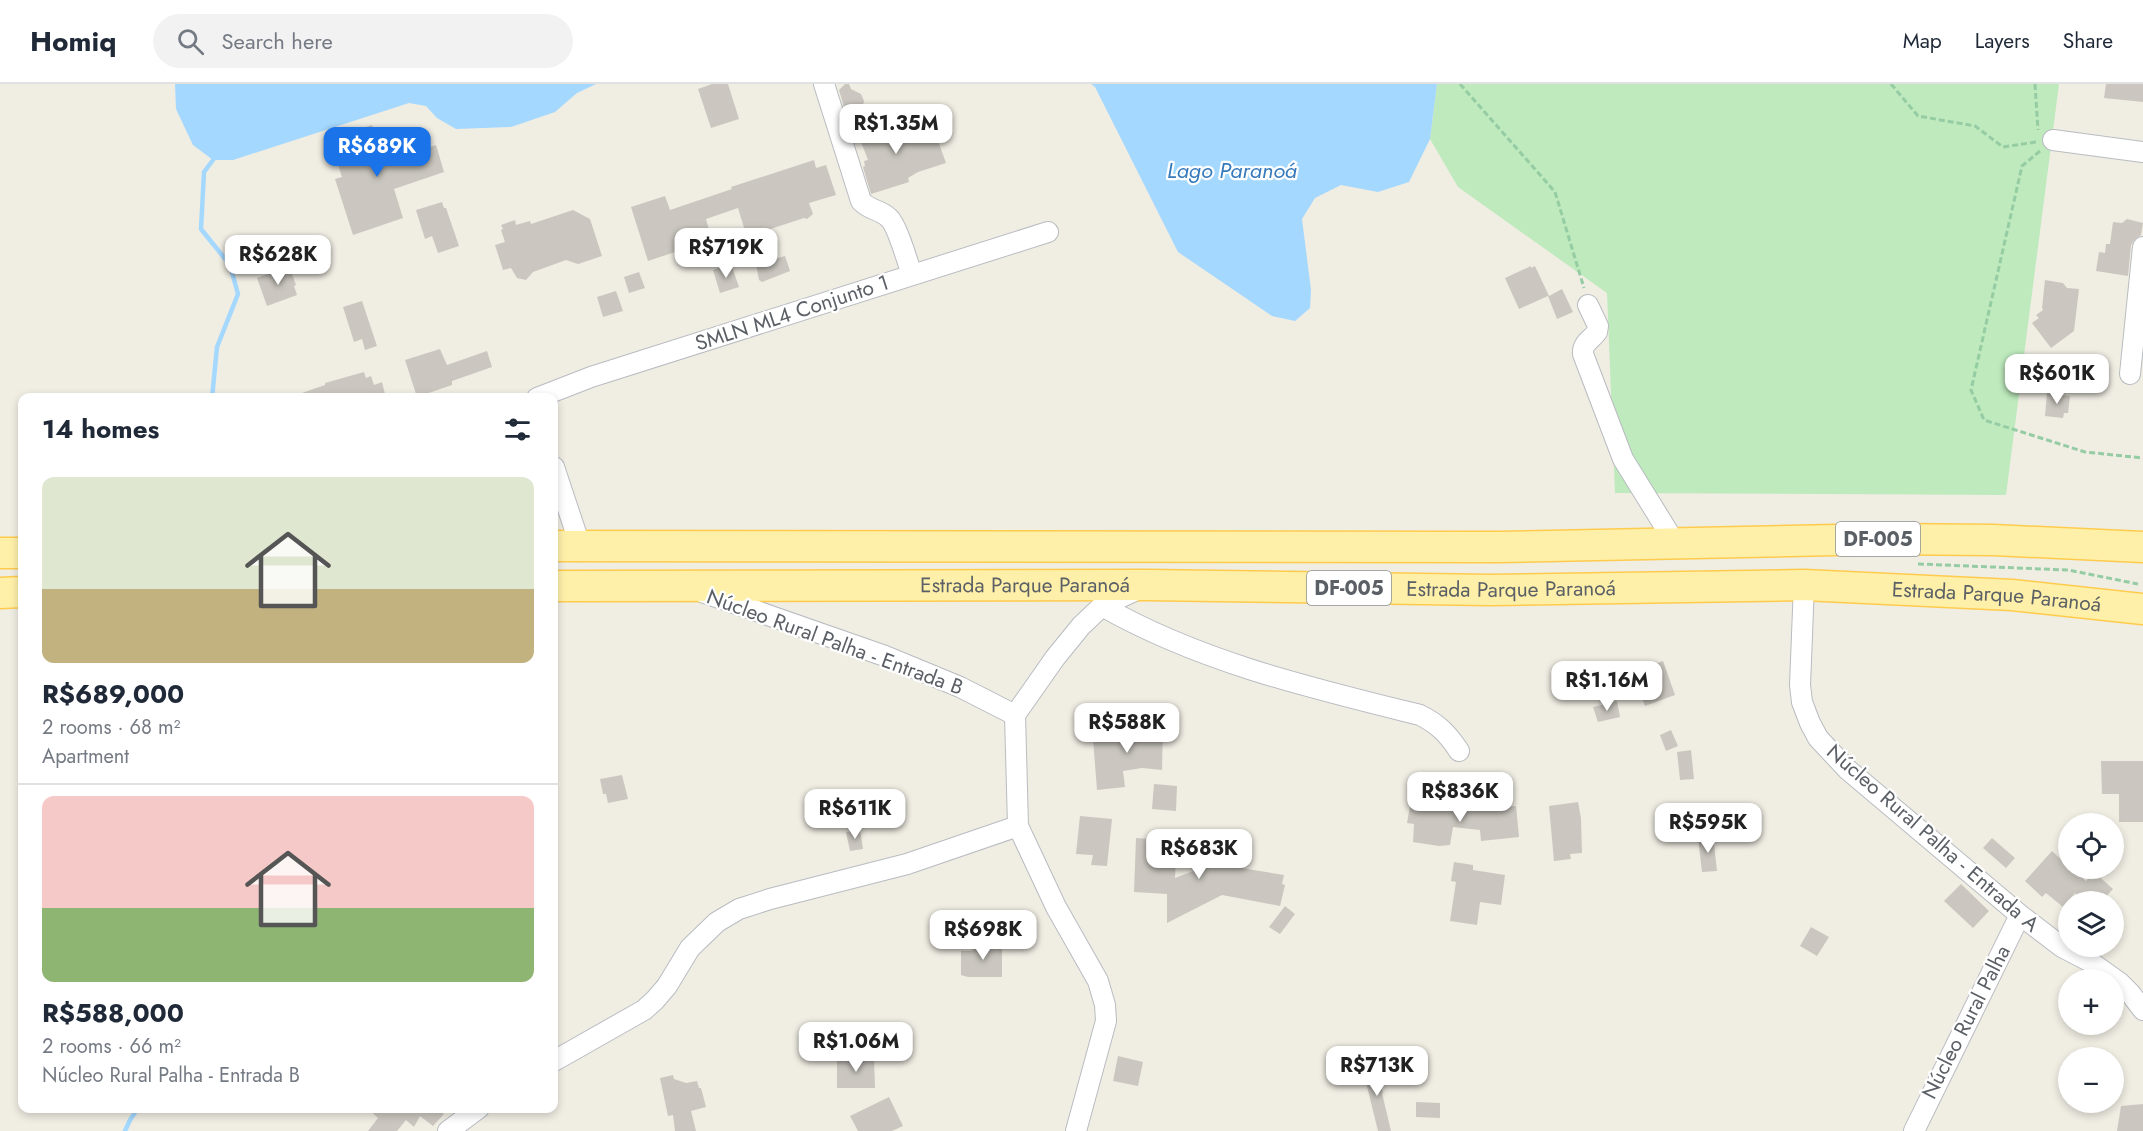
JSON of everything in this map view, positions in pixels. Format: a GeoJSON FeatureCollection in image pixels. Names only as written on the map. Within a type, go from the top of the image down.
{"type":"FeatureCollection","features":[{"type":"Feature","properties":{"kind":"main road","name":"Estrada Parque Paranoá"},"geometry":{"type":"LineString","coordinates":[[567,546],[1499,547],[1915,539],[2143,547]]}},
{"type":"Feature","properties":{"kind":"main road"},"geometry":{"type":"LineString","coordinates":[[1490,590],[1475,577],[1474,569],[1477,561],[1499,547]]}},
{"type":"Feature","properties":{"kind":"main road"},"geometry":{"type":"LineString","coordinates":[[0,554],[18,554]]}},
{"type":"Feature","properties":{"kind":"main road","name":"Estrada Parque Paranoá"},"geometry":{"type":"LineString","coordinates":[[558,586],[1147,585],[1490,590],[1804,585],[2012,595],[2143,609]]}},
{"type":"Feature","properties":{"kind":"main road"},"geometry":{"type":"LineString","coordinates":[[0,593],[18,592]]}},
{"type":"Feature","properties":{"kind":"street"},"geometry":{"type":"LineString","coordinates":[[824,84],[861,201],[867,208],[880,212],[892,221],[912,275]]}},
{"type":"Feature","properties":{"kind":"street"},"geometry":{"type":"LineString","coordinates":[[2053,140],[2143,152]]}},
{"type":"Feature","properties":{"kind":"street","name":"SMLN ML4 Conjunto 1"},"geometry":{"type":"LineString","coordinates":[[550,393],[591,377],[1048,232]]}},
{"type":"Feature","properties":{"kind":"street"},"geometry":{"type":"LineString","coordinates":[[2130,374],[2143,247]]}},
{"type":"Feature","properties":{"kind":"street"},"geometry":{"type":"LineString","coordinates":[[1588,304],[1598,326],[1597,332],[1582,348],[1583,354],[1623,459],[1675,543]]}},
{"type":"Feature","properties":{"kind":"street"},"geometry":{"type":"LineString","coordinates":[[558,491],[567,546]]}},
{"type":"Feature","properties":{"kind":"street"},"geometry":{"type":"LineString","coordinates":[[1076,1131],[1106,1021],[1105,1005],[1098,981],[1056,907],[1018,826],[1015,716],[1055,658],[1081,626],[1102,606],[1147,585]]}},
{"type":"Feature","properties":{"kind":"street","name":"Núcleo Rural Palha - Entrada A"},"geometry":{"type":"LineString","coordinates":[[1804,585],[1800,685],[1802,702],[1818,738],[1847,769],[2020,915],[2062,947],[2089,961],[2120,983],[2143,1010]]}},
{"type":"Feature","properties":{"kind":"street","name":"Núcleo Rural Palha - Entrada B"},"geometry":{"type":"LineString","coordinates":[[686,587],[885,656],[960,687],[1015,716]]}},
{"type":"Feature","properties":{"kind":"street"},"geometry":{"type":"LineString","coordinates":[[1102,606],[1137,626],[1192,650],[1294,683],[1420,715],[1437,723],[1460,751]]}},
{"type":"Feature","properties":{"kind":"street"},"geometry":{"type":"LineString","coordinates":[[558,1059],[644,1010],[667,986],[690,948],[717,922],[739,909],[907,864],[1018,826]]}},
{"type":"Feature","properties":{"kind":"street","name":"Núcleo Rural Palha"},"geometry":{"type":"LineString","coordinates":[[1914,1131],[2020,915]]}},
{"type":"Feature","properties":{"kind":"street"},"geometry":{"type":"LineString","coordinates":[[448,1131],[472,1113]]}},
{"type":"Feature","properties":{"kind":"path"},"geometry":{"type":"LineString","coordinates":[[1460,84],[1555,192],[1588,304]]}},
{"type":"Feature","properties":{"kind":"path"},"geometry":{"type":"LineString","coordinates":[[1891,84],[1918,116],[1976,126],[2003,147],[2053,140]]}},
{"type":"Feature","properties":{"kind":"path"},"geometry":{"type":"LineString","coordinates":[[2036,84],[2038,134],[2053,140]]}},
{"type":"Feature","properties":{"kind":"path"},"geometry":{"type":"LineString","coordinates":[[2053,140],[2022,166],[1971,390],[1984,420],[2085,452],[2143,458]]}},
{"type":"Feature","properties":{"kind":"green space"},"geometry":{"type":"Polygon","coordinates":[[[1437,84],[2059,84],[2006,495],[1615,493],[1607,293],[1458,187],[1430,139],[1437,84]]]}},
{"type":"Feature","properties":{"kind":"water"},"geometry":{"type":"Polygon","coordinates":[[[175,84],[596,84],[577,93],[555,112],[511,127],[456,129],[437,118],[426,106],[409,103],[233,160],[213,160],[193,145],[176,109],[175,84]]]}},
{"type":"Feature","properties":{"kind":"water","name":"Lago Paranoá"},"geometry":{"type":"Polygon","coordinates":[[[1091,84],[1437,84],[1430,139],[1409,182],[1378,192],[1341,185],[1315,198],[1302,219],[1311,290],[1310,308],[1295,321],[1272,316],[1178,252],[1095,87],[1091,84]]]}},
{"type":"Feature","properties":{"kind":"building"},"geometry":{"type":"Polygon","coordinates":[[[712,84],[728,84],[739,119],[711,128],[698,89],[712,84]]]}},
{"type":"Feature","properties":{"kind":"building"},"geometry":{"type":"Polygon","coordinates":[[[845,84],[849,84],[851,89],[861,94],[864,101],[851,122],[848,120],[839,90],[845,84]]]}},
{"type":"Feature","properties":{"kind":"building"},"geometry":{"type":"Polygon","coordinates":[[[2106,84],[2143,84],[2143,102],[2104,98],[2106,84]]]}},
{"type":"Feature","properties":{"kind":"building"},"geometry":{"type":"Polygon","coordinates":[[[888,123],[889,127],[894,125],[895,131],[919,123],[926,142],[937,138],[946,163],[918,172],[908,178],[909,182],[871,194],[863,167],[865,166],[864,161],[868,160],[854,124],[877,126],[888,123]]]}},
{"type":"Feature","properties":{"kind":"building"},"geometry":{"type":"Polygon","coordinates":[[[372,125],[385,162],[436,145],[444,172],[394,189],[403,218],[353,235],[335,179],[342,177],[330,139],[372,125]]]}},
{"type":"Feature","properties":{"kind":"building"},"geometry":{"type":"Polygon","coordinates":[[[814,160],[816,168],[826,165],[836,195],[809,203],[813,214],[807,219],[758,233],[758,230],[746,234],[738,208],[706,219],[713,244],[695,250],[693,246],[648,261],[631,207],[665,196],[670,210],[814,160]]]}},
{"type":"Feature","properties":{"kind":"building"},"geometry":{"type":"Polygon","coordinates":[[[442,202],[459,246],[438,253],[432,236],[425,239],[416,210],[442,202]]]}},
{"type":"Feature","properties":{"kind":"building"},"geometry":{"type":"Polygon","coordinates":[[[573,210],[590,219],[602,256],[578,264],[566,260],[533,272],[526,280],[517,278],[511,268],[503,270],[495,245],[505,242],[501,225],[515,220],[516,225],[530,221],[531,224],[573,210]]]}},
{"type":"Feature","properties":{"kind":"building"},"geometry":{"type":"Polygon","coordinates":[[[2127,219],[2143,223],[2141,235],[2131,245],[2128,276],[2096,271],[2099,252],[2105,253],[2106,244],[2110,244],[2113,222],[2122,223],[2127,219]]]}},
{"type":"Feature","properties":{"kind":"building"},"geometry":{"type":"Polygon","coordinates":[[[785,256],[790,271],[762,282],[759,280],[756,264],[785,256]]]}},
{"type":"Feature","properties":{"kind":"building"},"geometry":{"type":"Polygon","coordinates":[[[731,264],[739,287],[720,293],[713,270],[731,264]]]}},
{"type":"Feature","properties":{"kind":"building"},"geometry":{"type":"Polygon","coordinates":[[[289,266],[297,295],[267,306],[257,278],[289,266]]]}},
{"type":"Feature","properties":{"kind":"building"},"geometry":{"type":"Polygon","coordinates":[[[1531,266],[1531,268],[1535,266],[1549,296],[1562,289],[1573,312],[1557,319],[1548,296],[1519,309],[1505,278],[1531,266]]]}},
{"type":"Feature","properties":{"kind":"building"},"geometry":{"type":"Polygon","coordinates":[[[639,272],[645,288],[629,293],[624,277],[639,272]]]}},
{"type":"Feature","properties":{"kind":"building"},"geometry":{"type":"Polygon","coordinates":[[[2045,280],[2063,283],[2067,288],[2079,289],[2074,331],[2051,348],[2032,323],[2039,318],[2036,315],[2043,310],[2045,280]]]}},
{"type":"Feature","properties":{"kind":"building"},"geometry":{"type":"Polygon","coordinates":[[[616,291],[623,311],[603,317],[597,297],[616,291]]]}},
{"type":"Feature","properties":{"kind":"building"},"geometry":{"type":"Polygon","coordinates":[[[362,301],[377,346],[365,350],[362,339],[354,342],[343,307],[362,301]]]}},
{"type":"Feature","properties":{"kind":"building"},"geometry":{"type":"Polygon","coordinates":[[[440,349],[447,365],[487,351],[492,367],[452,381],[452,385],[429,393],[416,393],[405,360],[440,349]]]}},
{"type":"Feature","properties":{"kind":"building"},"geometry":{"type":"Polygon","coordinates":[[[364,372],[366,378],[371,376],[374,385],[382,382],[385,393],[302,393],[325,385],[325,383],[364,372]]]}},
{"type":"Feature","properties":{"kind":"building"},"geometry":{"type":"Polygon","coordinates":[[[2047,393],[2070,396],[2068,413],[2064,413],[2063,418],[2045,416],[2047,393]]]}},
{"type":"Feature","properties":{"kind":"building"},"geometry":{"type":"Polygon","coordinates":[[[1663,661],[1675,695],[1645,706],[1633,672],[1663,661]]]}},
{"type":"Feature","properties":{"kind":"building"},"geometry":{"type":"Polygon","coordinates":[[[1617,701],[1620,717],[1598,722],[1593,707],[1617,701]]]}},
{"type":"Feature","properties":{"kind":"building"},"geometry":{"type":"Polygon","coordinates":[[[1140,723],[1163,724],[1162,770],[1142,768],[1123,771],[1125,787],[1097,790],[1093,739],[1102,737],[1101,734],[1140,731],[1140,723]]]}},
{"type":"Feature","properties":{"kind":"building"},"geometry":{"type":"Polygon","coordinates":[[[1671,730],[1678,746],[1666,751],[1660,735],[1671,730]]]}},
{"type":"Feature","properties":{"kind":"building"},"geometry":{"type":"Polygon","coordinates":[[[1691,750],[1694,779],[1680,780],[1677,752],[1691,750]]]}},
{"type":"Feature","properties":{"kind":"building"},"geometry":{"type":"Polygon","coordinates":[[[2101,761],[2143,761],[2143,822],[2124,822],[2124,813],[2119,813],[2119,794],[2102,794],[2101,761]]]}},
{"type":"Feature","properties":{"kind":"building"},"geometry":{"type":"Polygon","coordinates":[[[622,775],[628,799],[608,803],[606,794],[603,794],[600,779],[622,775]]]}},
{"type":"Feature","properties":{"kind":"building"},"geometry":{"type":"Polygon","coordinates":[[[1154,784],[1177,786],[1176,811],[1152,809],[1154,784]]]}},
{"type":"Feature","properties":{"kind":"building"},"geometry":{"type":"Polygon","coordinates":[[[1430,799],[1433,804],[1446,805],[1449,810],[1456,811],[1516,806],[1519,837],[1481,841],[1480,830],[1453,827],[1450,845],[1439,846],[1413,842],[1414,824],[1407,823],[1411,800],[1426,802],[1430,799]]]}},
{"type":"Feature","properties":{"kind":"building"},"geometry":{"type":"Polygon","coordinates":[[[1578,802],[1582,853],[1570,854],[1571,859],[1554,861],[1549,806],[1578,802]]]}},
{"type":"Feature","properties":{"kind":"building"},"geometry":{"type":"Polygon","coordinates":[[[1080,816],[1112,819],[1107,866],[1091,865],[1093,855],[1076,854],[1080,816]]]}},
{"type":"Feature","properties":{"kind":"building"},"geometry":{"type":"Polygon","coordinates":[[[860,830],[863,849],[850,851],[846,832],[860,830]]]}},
{"type":"Feature","properties":{"kind":"building"},"geometry":{"type":"Polygon","coordinates":[[[1713,835],[1717,871],[1702,872],[1698,837],[1713,835]]]}},
{"type":"Feature","properties":{"kind":"building"},"geometry":{"type":"Polygon","coordinates":[[[1136,838],[1164,840],[1174,844],[1172,855],[1176,855],[1175,878],[1217,862],[1218,865],[1234,860],[1236,867],[1284,875],[1282,884],[1285,885],[1280,906],[1222,895],[1167,923],[1167,894],[1134,892],[1136,838]]]}},
{"type":"Feature","properties":{"kind":"building"},"geometry":{"type":"Polygon","coordinates":[[[1992,838],[2015,858],[2006,868],[1983,848],[1992,838]]]}},
{"type":"Feature","properties":{"kind":"building"},"geometry":{"type":"Polygon","coordinates":[[[2052,851],[2058,857],[2058,879],[2084,879],[2086,881],[2102,879],[2113,889],[2111,891],[2058,891],[2058,903],[2046,893],[2042,897],[2025,881],[2052,851]]]}},
{"type":"Feature","properties":{"kind":"building"},"geometry":{"type":"Polygon","coordinates":[[[1454,862],[1473,865],[1473,870],[1505,875],[1501,905],[1480,902],[1477,925],[1450,921],[1456,882],[1451,881],[1454,862]]]}},
{"type":"Feature","properties":{"kind":"building"},"geometry":{"type":"Polygon","coordinates":[[[1961,884],[1989,911],[1973,928],[1944,901],[1961,884]]]}},
{"type":"Feature","properties":{"kind":"building"},"geometry":{"type":"Polygon","coordinates":[[[1285,906],[1295,914],[1280,934],[1269,927],[1285,906]]]}},
{"type":"Feature","properties":{"kind":"building"},"geometry":{"type":"Polygon","coordinates":[[[1811,927],[1829,937],[1817,956],[1800,946],[1811,927]]]}},
{"type":"Feature","properties":{"kind":"building"},"geometry":{"type":"Polygon","coordinates":[[[970,943],[1002,943],[1002,977],[961,975],[961,951],[973,951],[970,943]]]}},
{"type":"Feature","properties":{"kind":"building"},"geometry":{"type":"Polygon","coordinates":[[[1118,1056],[1143,1062],[1138,1086],[1113,1081],[1118,1056]]]}},
{"type":"Feature","properties":{"kind":"building"},"geometry":{"type":"Polygon","coordinates":[[[837,1058],[874,1058],[875,1088],[837,1088],[837,1058]]]}},
{"type":"Feature","properties":{"kind":"building"},"geometry":{"type":"Polygon","coordinates":[[[1376,1062],[1391,1131],[1378,1131],[1362,1066],[1376,1062]]]}},
{"type":"Feature","properties":{"kind":"building"},"geometry":{"type":"Polygon","coordinates":[[[673,1075],[674,1079],[686,1083],[697,1081],[701,1088],[706,1107],[691,1111],[696,1131],[675,1131],[673,1115],[668,1116],[660,1078],[673,1075]]]}},
{"type":"Feature","properties":{"kind":"building"},"geometry":{"type":"Polygon","coordinates":[[[889,1097],[903,1126],[892,1131],[858,1131],[850,1116],[889,1097]]]}},
{"type":"Feature","properties":{"kind":"building"},"geometry":{"type":"Polygon","coordinates":[[[1416,1102],[1440,1103],[1440,1118],[1416,1117],[1416,1102]]]}},
{"type":"Feature","properties":{"kind":"building"},"geometry":{"type":"Polygon","coordinates":[[[2143,1104],[2143,1131],[2117,1131],[2120,1113],[2124,1113],[2124,1106],[2143,1104]]]}},
{"type":"Feature","properties":{"kind":"building"},"geometry":{"type":"Polygon","coordinates":[[[372,1113],[444,1114],[433,1126],[420,1116],[414,1127],[406,1120],[397,1131],[368,1131],[378,1118],[372,1113]]]}},
{"type":"Feature","properties":{"kind":"waterway"},"geometry":{"type":"LineString","coordinates":[[212,393],[217,347],[238,294],[230,265],[201,229],[204,172],[213,160]]}},
{"type":"Feature","properties":{"kind":"waterway"},"geometry":{"type":"LineString","coordinates":[[125,1131],[135,1113]]}}]}
